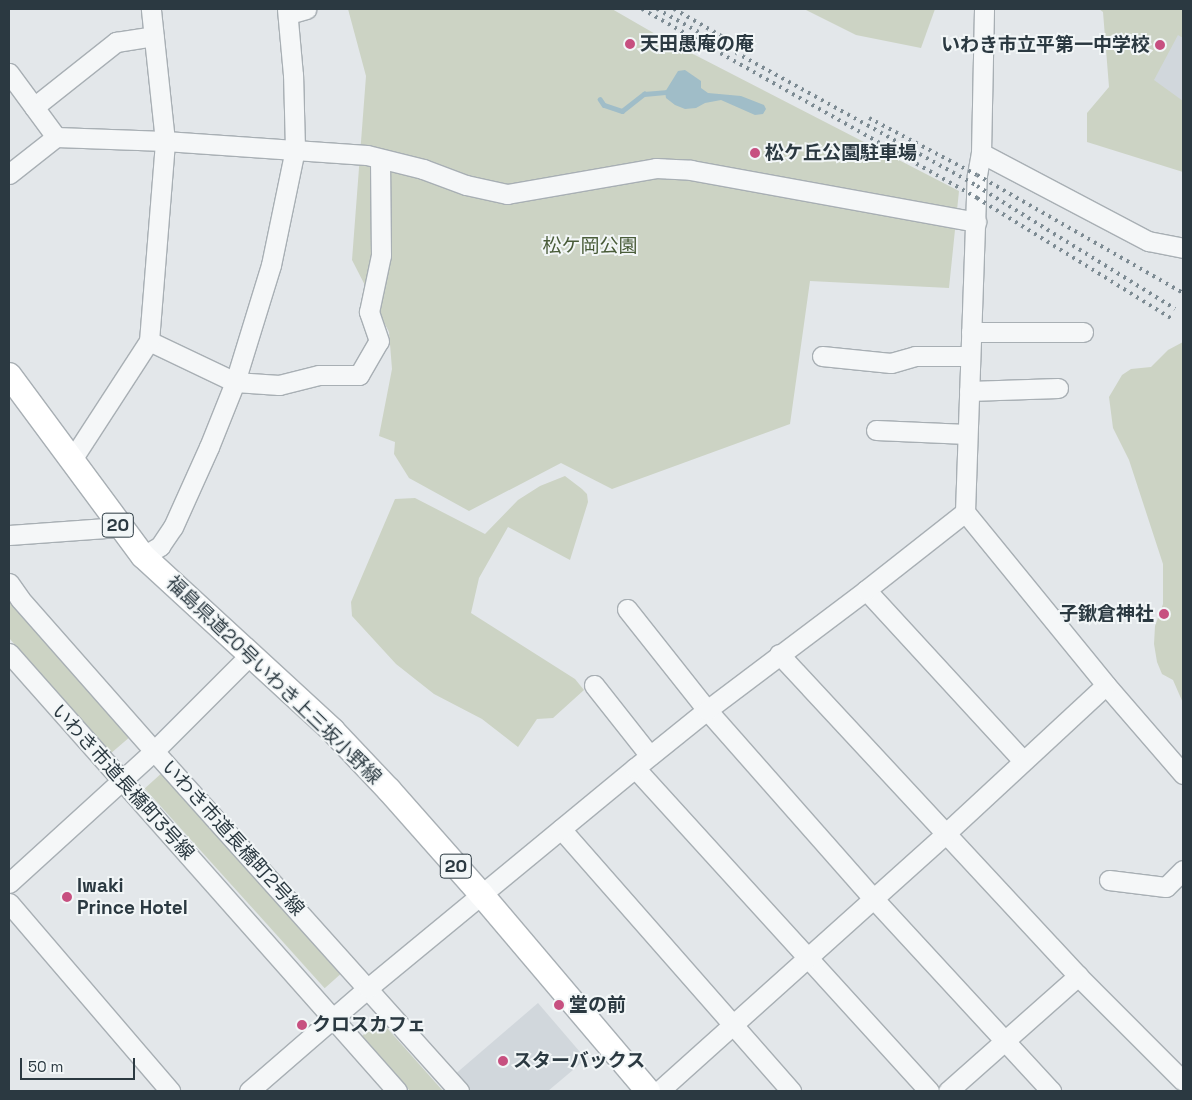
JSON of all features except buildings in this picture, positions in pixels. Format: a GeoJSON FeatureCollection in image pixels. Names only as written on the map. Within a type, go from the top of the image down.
{"type":"FeatureCollection","features":[{"type":"Feature","properties":{"kind":"main road","name":"福島県道20号いわき上三坂小野線"},"geometry":{"type":"LineString","coordinates":[[9,375],[143,556],[332,731],[389,790],[481,894],[648,1091]]}},
{"type":"Feature","properties":{"kind":"street"},"geometry":{"type":"LineString","coordinates":[[71,461],[149,341],[165,141],[151,9]]}},
{"type":"Feature","properties":{"kind":"street"},"geometry":{"type":"LineString","coordinates":[[984,9],[981,153],[977,175],[965,512],[1106,685],[1183,774]]}},
{"type":"Feature","properties":{"kind":"street"},"geometry":{"type":"LineString","coordinates":[[143,556],[160,546],[174,527],[235,382],[271,265],[294,149],[294,10]]}},
{"type":"Feature","properties":{"kind":"street"},"geometry":{"type":"LineString","coordinates":[[34,107],[116,42],[154,36]]}},
{"type":"Feature","properties":{"kind":"street"},"geometry":{"type":"LineString","coordinates":[[9,73],[56,137]]}},
{"type":"Feature","properties":{"kind":"street"},"geometry":{"type":"LineString","coordinates":[[9,174],[56,137],[165,141],[367,155],[423,169],[466,185],[507,194],[656,168],[691,170],[976,222]]}},
{"type":"Feature","properties":{"kind":"street"},"geometry":{"type":"LineString","coordinates":[[981,153],[1148,241],[1183,248]]}},
{"type":"Feature","properties":{"kind":"street"},"geometry":{"type":"LineString","coordinates":[[149,341],[235,382],[279,385],[319,375],[359,375],[379,342],[369,312],[381,255],[380,159]]}},
{"type":"Feature","properties":{"kind":"street"},"geometry":{"type":"LineString","coordinates":[[971,332],[1083,332]]}},
{"type":"Feature","properties":{"kind":"street"},"geometry":{"type":"LineString","coordinates":[[822,356],[891,363],[915,356],[970,356]]}},
{"type":"Feature","properties":{"kind":"street"},"geometry":{"type":"LineString","coordinates":[[968,391],[1058,388]]}},
{"type":"Feature","properties":{"kind":"street"},"geometry":{"type":"LineString","coordinates":[[876,430],[967,434]]}},
{"type":"Feature","properties":{"kind":"street"},"geometry":{"type":"LineString","coordinates":[[249,1091],[368,988],[635,768],[779,654],[866,590],[965,512]]}},
{"type":"Feature","properties":{"kind":"street"},"geometry":{"type":"LineString","coordinates":[[9,535],[120,527]]}},
{"type":"Feature","properties":{"kind":"street","name":"いわき市道長橋町2号線"},"geometry":{"type":"LineString","coordinates":[[9,583],[20,599],[154,751],[459,1091]]}},
{"type":"Feature","properties":{"kind":"street"},"geometry":{"type":"LineString","coordinates":[[866,590],[1023,761]]}},
{"type":"Feature","properties":{"kind":"street"},"geometry":{"type":"LineString","coordinates":[[627,609],[707,710],[873,898],[1051,1091]]}},
{"type":"Feature","properties":{"kind":"street","name":"いわき市道長橋町3号線"},"geometry":{"type":"LineString","coordinates":[[9,653],[397,1091]]}},
{"type":"Feature","properties":{"kind":"street"},"geometry":{"type":"LineString","coordinates":[[779,654],[1078,976],[1183,1081]]}},
{"type":"Feature","properties":{"kind":"street"},"geometry":{"type":"LineString","coordinates":[[9,882],[154,751],[250,655]]}},
{"type":"Feature","properties":{"kind":"street"},"geometry":{"type":"LineString","coordinates":[[594,685],[650,756]]}},
{"type":"Feature","properties":{"kind":"street"},"geometry":{"type":"LineString","coordinates":[[659,1091],[945,834],[1106,685]]}},
{"type":"Feature","properties":{"kind":"street"},"geometry":{"type":"LineString","coordinates":[[635,768],[929,1091]]}},
{"type":"Feature","properties":{"kind":"street"},"geometry":{"type":"LineString","coordinates":[[561,829],[791,1091]]}},
{"type":"Feature","properties":{"kind":"street"},"geometry":{"type":"LineString","coordinates":[[1109,880],[1166,887],[1183,870]]}},
{"type":"Feature","properties":{"kind":"street"},"geometry":{"type":"LineString","coordinates":[[9,903],[170,1091]]}},
{"type":"Feature","properties":{"kind":"street"},"geometry":{"type":"LineString","coordinates":[[948,1091],[1078,976]]}},
{"type":"Feature","properties":{"kind":"shaded area"},"geometry":{"type":"Polygon","coordinates":[[[1183,9],[1183,113],[1140,82],[1183,9]]]}},
{"type":"Feature","properties":{"kind":"shaded area"},"geometry":{"type":"Polygon","coordinates":[[[538,1003],[586,1059],[548,1091],[466,1091],[453,1076],[538,1003]]]}},
{"type":"Feature","properties":{"kind":"green space","name":"松ケ岡公園"},"geometry":{"type":"Polygon","coordinates":[[[348,9],[612,9],[664,39],[959,191],[949,288],[810,281],[790,424],[612,489],[561,463],[469,511],[409,478],[394,454],[395,442],[379,436],[392,369],[389,332],[352,260],[366,76],[348,9]]]}},
{"type":"Feature","properties":{"kind":"green space"},"geometry":{"type":"Polygon","coordinates":[[[804,9],[935,9],[921,48],[856,35],[804,9]]]}},
{"type":"Feature","properties":{"kind":"green space"},"geometry":{"type":"Polygon","coordinates":[[[1099,9],[1183,9],[1183,38],[1178,35],[1154,80],[1183,101],[1183,172],[1087,142],[1087,113],[1109,87],[1103,12],[1099,9]]]}},
{"type":"Feature","properties":{"kind":"green space"},"geometry":{"type":"Polygon","coordinates":[[[1183,342],[1183,703],[1173,680],[1162,674],[1157,662],[1154,644],[1155,626],[1163,604],[1163,564],[1129,460],[1113,428],[1109,397],[1122,375],[1131,369],[1151,367],[1168,350],[1183,342]]]}},
{"type":"Feature","properties":{"kind":"green space"},"geometry":{"type":"Polygon","coordinates":[[[565,476],[587,494],[588,502],[570,560],[508,527],[479,578],[471,613],[575,679],[584,690],[553,718],[537,719],[518,747],[482,719],[434,694],[396,664],[352,616],[351,602],[395,499],[415,498],[485,534],[518,500],[540,486],[565,476]]]}},
{"type":"Feature","properties":{"kind":"green space"},"geometry":{"type":"Polygon","coordinates":[[[9,597],[131,736],[110,754],[9,638],[9,597]]]}},
{"type":"Feature","properties":{"kind":"green space"},"geometry":{"type":"Polygon","coordinates":[[[164,771],[344,971],[325,988],[145,788],[164,771]]]}},
{"type":"Feature","properties":{"kind":"green space"},"geometry":{"type":"Polygon","coordinates":[[[380,1020],[443,1091],[410,1091],[362,1036],[380,1020]]]}},
{"type":"Feature","properties":{"kind":"water"},"geometry":{"type":"Polygon","coordinates":[[[685,70],[701,81],[701,88],[708,93],[741,96],[764,105],[766,109],[763,114],[755,115],[721,100],[705,103],[696,108],[685,109],[675,105],[666,98],[665,92],[678,71],[685,70]]]}},
{"type":"Feature","properties":{"kind":"waterway"},"geometry":{"type":"LineString","coordinates":[[600,99],[604,105],[622,111],[644,94],[665,92]]}},
{"type":"Feature","properties":{"kind":"railway"},"geometry":{"type":"LineString","coordinates":[[642,9],[977,198],[1172,319]]}},
{"type":"Feature","properties":{"kind":"railway"},"geometry":{"type":"LineString","coordinates":[[657,9],[977,186],[1175,309]]}},
{"type":"Feature","properties":{"kind":"railway"},"geometry":{"type":"LineString","coordinates":[[674,9],[725,38]]}},
{"type":"Feature","properties":{"kind":"railway"},"geometry":{"type":"LineString","coordinates":[[869,118],[977,175],[1183,293]]}},
{"type":"Feature","properties":{"kind":"place","name":"天田愚庵の庵"},"geometry":{"type":"Point","coordinates":[630,44]}},
{"type":"Feature","properties":{"kind":"place","name":"いわき市立平第一中学校"},"geometry":{"type":"Point","coordinates":[1160,45]}},
{"type":"Feature","properties":{"kind":"place","name":"松ケ丘公園駐車場"},"geometry":{"type":"Point","coordinates":[755,153]}},
{"type":"Feature","properties":{"kind":"place","name":"子鍬倉神社"},"geometry":{"type":"Point","coordinates":[1164,614]}},
{"type":"Feature","properties":{"kind":"place","name":"Iwaki Prince Hotel"},"geometry":{"type":"Point","coordinates":[67,897]}},
{"type":"Feature","properties":{"kind":"place","name":"堂の前"},"geometry":{"type":"Point","coordinates":[559,1005]}},
{"type":"Feature","properties":{"kind":"place","name":"クロスカフェ"},"geometry":{"type":"Point","coordinates":[302,1025]}},
{"type":"Feature","properties":{"kind":"place","name":"スターバックス"},"geometry":{"type":"Point","coordinates":[503,1061]}}]}
